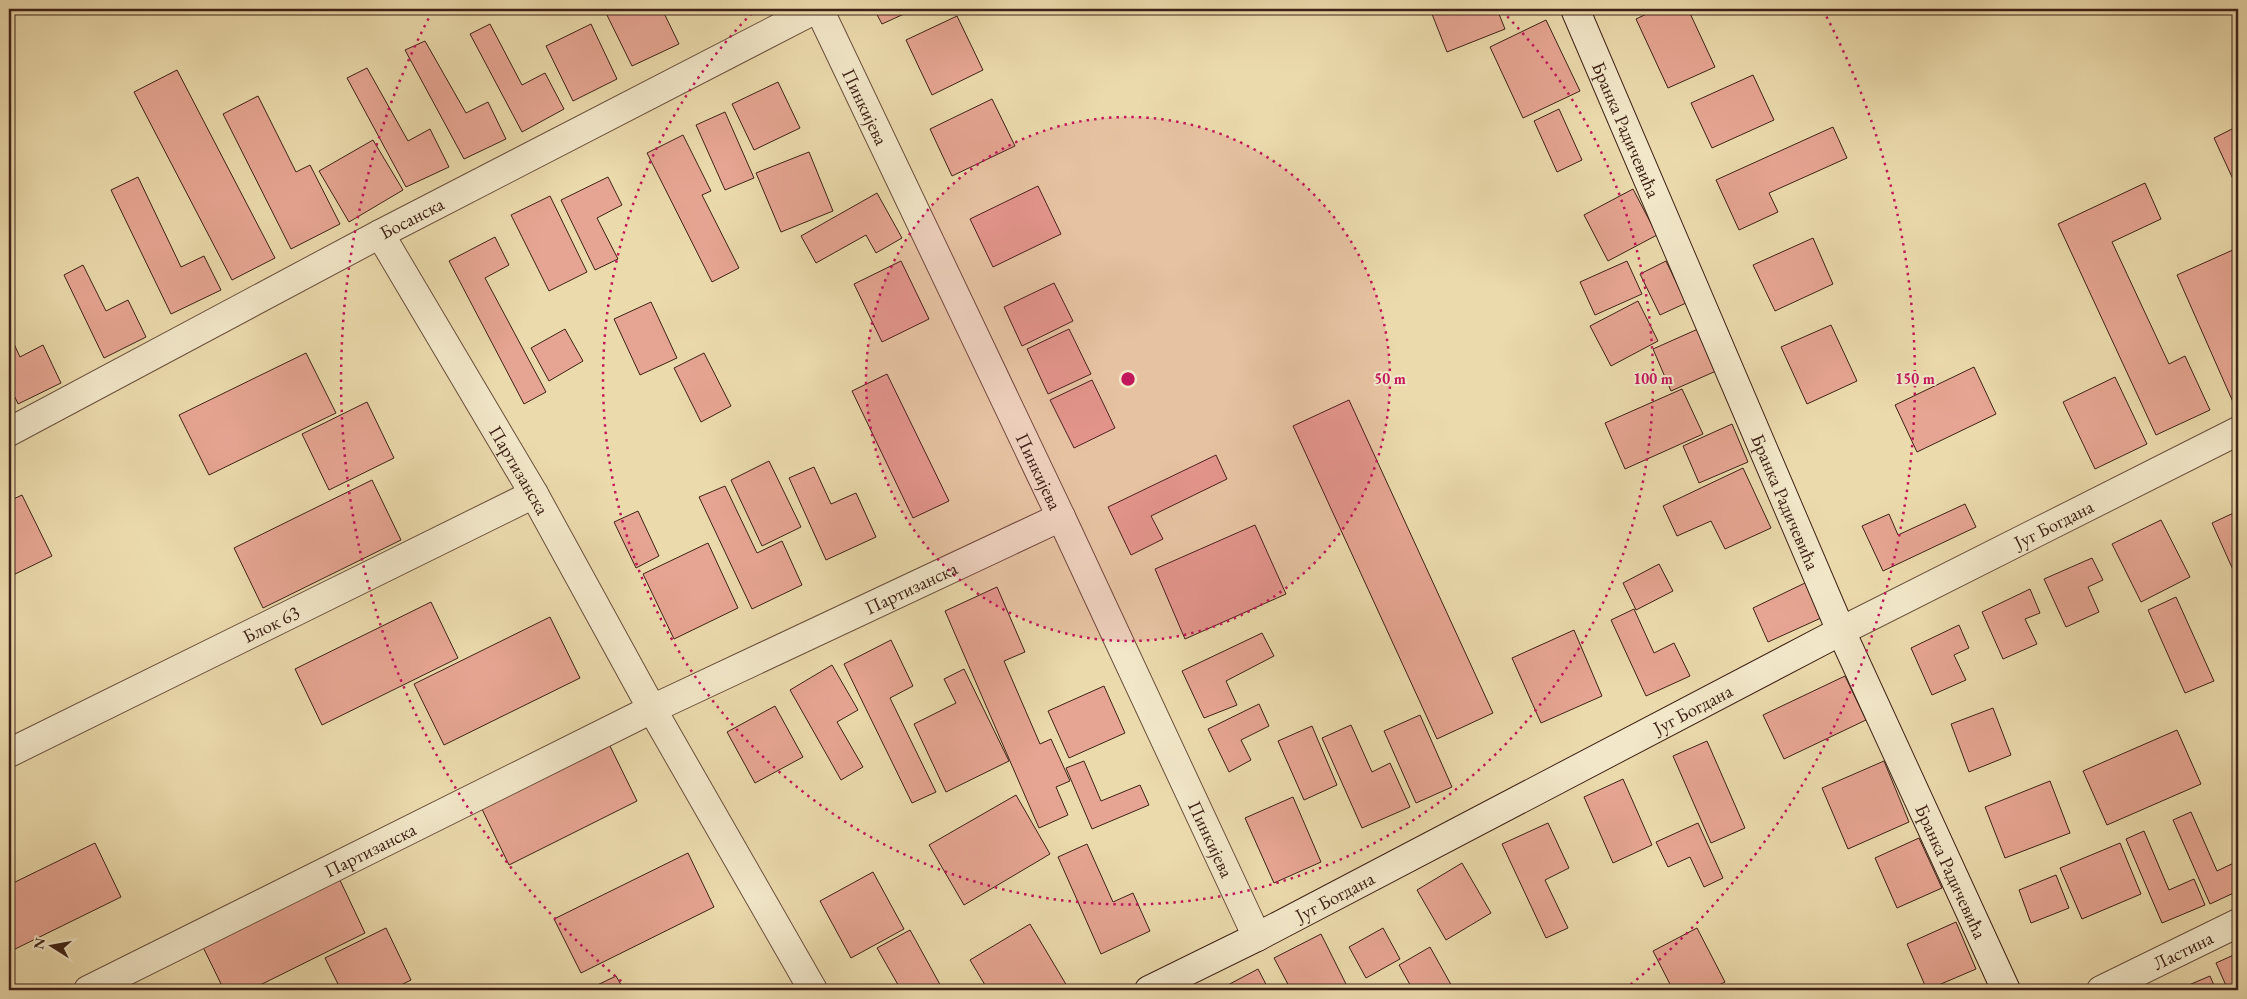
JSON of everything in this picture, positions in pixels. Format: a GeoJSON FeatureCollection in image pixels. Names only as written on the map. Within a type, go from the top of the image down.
{"type":"FeatureCollection","features":[{"type":"Feature","properties":{"kind":"street","name":"Босанска"},"geometry":{"type":"LineString","coordinates":[[9,432],[380,234],[818,9]]}},
{"type":"Feature","properties":{"kind":"street","name":"Пинкијева"},"geometry":{"type":"LineString","coordinates":[[818,9],[1061,517],[1257,937]]}},
{"type":"Feature","properties":{"kind":"street","name":"Бранка Радичевића"},"geometry":{"type":"LineString","coordinates":[[1575,9],[1841,631],[2006,990]]}},
{"type":"Feature","properties":{"kind":"street","name":"Партизанска"},"geometry":{"type":"LineString","coordinates":[[380,234],[534,494],[652,709],[813,990]]}},
{"type":"Feature","properties":{"kind":"street","name":"Југ Богдана"},"geometry":{"type":"LineString","coordinates":[[1149,990],[1257,937],[1841,631],[2238,431]]}},
{"type":"Feature","properties":{"kind":"street","name":"Блок 63"},"geometry":{"type":"LineString","coordinates":[[9,753],[534,494]]}},
{"type":"Feature","properties":{"kind":"street","name":"Партизанска"},"geometry":{"type":"LineString","coordinates":[[88,990],[652,709],[1061,517]]}},
{"type":"Feature","properties":{"kind":"street","name":"Ластина"},"geometry":{"type":"LineString","coordinates":[[2101,990],[2238,923]]}},
{"type":"Feature","properties":{"kind":"building"},"geometry":{"type":"Polygon","coordinates":[[[604,9],[662,9],[679,44],[632,66],[604,9]]]}},
{"type":"Feature","properties":{"kind":"building"},"geometry":{"type":"Polygon","coordinates":[[[874,9],[915,9],[882,24],[874,9]]]}},
{"type":"Feature","properties":{"kind":"building"},"geometry":{"type":"Polygon","coordinates":[[[1430,9],[1497,9],[1505,29],[1447,52],[1430,9]]]}},
{"type":"Feature","properties":{"kind":"building"},"geometry":{"type":"Polygon","coordinates":[[[1657,9],[1688,9],[1715,67],[1668,88],[1636,19],[1657,9]]]}},
{"type":"Feature","properties":{"kind":"building"},"geometry":{"type":"Polygon","coordinates":[[[957,16],[983,70],[932,95],[906,40],[957,16]]]}},
{"type":"Feature","properties":{"kind":"building"},"geometry":{"type":"Polygon","coordinates":[[[1546,20],[1580,91],[1523,118],[1490,47],[1546,20]]]}},
{"type":"Feature","properties":{"kind":"building"},"geometry":{"type":"Polygon","coordinates":[[[490,24],[522,85],[545,73],[564,109],[522,132],[470,34],[490,24]]]}},
{"type":"Feature","properties":{"kind":"building"},"geometry":{"type":"Polygon","coordinates":[[[591,24],[617,79],[573,101],[546,46],[591,24]]]}},
{"type":"Feature","properties":{"kind":"building"},"geometry":{"type":"Polygon","coordinates":[[[425,41],[466,113],[488,102],[506,139],[464,159],[405,50],[425,41]]]}},
{"type":"Feature","properties":{"kind":"building"},"geometry":{"type":"Polygon","coordinates":[[[367,68],[408,141],[430,129],[449,167],[406,187],[347,78],[367,68]]]}},
{"type":"Feature","properties":{"kind":"building"},"geometry":{"type":"Polygon","coordinates":[[[177,70],[275,258],[232,280],[134,92],[177,70]]]}},
{"type":"Feature","properties":{"kind":"building"},"geometry":{"type":"Polygon","coordinates":[[[1753,75],[1774,120],[1712,148],[1691,103],[1753,75]]]}},
{"type":"Feature","properties":{"kind":"building"},"geometry":{"type":"Polygon","coordinates":[[[778,82],[800,128],[754,150],[732,104],[778,82]]]}},
{"type":"Feature","properties":{"kind":"building"},"geometry":{"type":"Polygon","coordinates":[[[258,96],[296,172],[310,165],[340,224],[291,249],[223,114],[258,96]]]}},
{"type":"Feature","properties":{"kind":"building"},"geometry":{"type":"Polygon","coordinates":[[[992,99],[1015,146],[952,176],[930,129],[992,99]]]}},
{"type":"Feature","properties":{"kind":"building"},"geometry":{"type":"Polygon","coordinates":[[[1559,109],[1582,160],[1557,172],[1534,121],[1559,109]]]}},
{"type":"Feature","properties":{"kind":"building"},"geometry":{"type":"Polygon","coordinates":[[[725,112],[754,178],[725,190],[696,125],[725,112]]]}},
{"type":"Feature","properties":{"kind":"building"},"geometry":{"type":"Polygon","coordinates":[[[2238,126],[2238,190],[2214,138],[2238,126]]]}},
{"type":"Feature","properties":{"kind":"building"},"geometry":{"type":"Polygon","coordinates":[[[1833,127],[1847,158],[1769,193],[1778,212],[1739,230],[1716,180],[1833,127]]]}},
{"type":"Feature","properties":{"kind":"building"},"geometry":{"type":"Polygon","coordinates":[[[683,135],[711,191],[702,195],[739,268],[712,282],[647,153],[683,135]]]}},
{"type":"Feature","properties":{"kind":"building"},"geometry":{"type":"Polygon","coordinates":[[[373,140],[403,190],[349,222],[319,171],[373,140]]]}},
{"type":"Feature","properties":{"kind":"building"},"geometry":{"type":"Polygon","coordinates":[[[809,152],[833,211],[781,232],[756,173],[809,152]]]}},
{"type":"Feature","properties":{"kind":"building"},"geometry":{"type":"Polygon","coordinates":[[[138,177],[181,267],[204,256],[221,290],[171,314],[111,190],[138,177]]]}},
{"type":"Feature","properties":{"kind":"building"},"geometry":{"type":"Polygon","coordinates":[[[608,177],[622,205],[597,218],[618,259],[595,270],[561,200],[608,177]]]}},
{"type":"Feature","properties":{"kind":"building"},"geometry":{"type":"Polygon","coordinates":[[[2145,183],[2161,219],[2112,242],[2169,364],[2185,356],[2210,410],[2156,435],[2058,224],[2145,183]]]}},
{"type":"Feature","properties":{"kind":"building"},"geometry":{"type":"Polygon","coordinates":[[[1038,186],[1061,234],[993,267],[970,219],[1038,186]]]}},
{"type":"Feature","properties":{"kind":"building"},"geometry":{"type":"Polygon","coordinates":[[[1633,189],[1657,235],[1608,261],[1584,215],[1633,189]]]}},
{"type":"Feature","properties":{"kind":"building"},"geometry":{"type":"Polygon","coordinates":[[[877,193],[902,238],[876,253],[866,235],[816,263],[801,236],[877,193]]]}},
{"type":"Feature","properties":{"kind":"building"},"geometry":{"type":"Polygon","coordinates":[[[550,196],[587,272],[549,291],[511,215],[550,196]]]}},
{"type":"Feature","properties":{"kind":"building"},"geometry":{"type":"Polygon","coordinates":[[[495,237],[509,265],[485,278],[546,392],[524,404],[449,261],[495,237]]]}},
{"type":"Feature","properties":{"kind":"building"},"geometry":{"type":"Polygon","coordinates":[[[1813,238],[1833,284],[1775,311],[1753,265],[1813,238]]]}},
{"type":"Feature","properties":{"kind":"building"},"geometry":{"type":"Polygon","coordinates":[[[2235,249],[2238,257],[2238,400],[2233,402],[2177,275],[2235,249]]]}},
{"type":"Feature","properties":{"kind":"building"},"geometry":{"type":"Polygon","coordinates":[[[901,261],[929,319],[882,342],[854,284],[901,261]]]}},
{"type":"Feature","properties":{"kind":"building"},"geometry":{"type":"Polygon","coordinates":[[[1627,261],[1642,294],[1595,315],[1580,282],[1627,261]]]}},
{"type":"Feature","properties":{"kind":"building"},"geometry":{"type":"Polygon","coordinates":[[[1666,261],[1686,303],[1660,315],[1640,274],[1666,261]]]}},
{"type":"Feature","properties":{"kind":"building"},"geometry":{"type":"Polygon","coordinates":[[[83,265],[106,311],[128,300],[146,337],[104,358],[64,275],[83,265]]]}},
{"type":"Feature","properties":{"kind":"building"},"geometry":{"type":"Polygon","coordinates":[[[1054,283],[1073,321],[1022,346],[1004,307],[1054,283]]]}},
{"type":"Feature","properties":{"kind":"building"},"geometry":{"type":"Polygon","coordinates":[[[1638,301],[1658,341],[1611,366],[1590,326],[1638,301]]]}},
{"type":"Feature","properties":{"kind":"building"},"geometry":{"type":"Polygon","coordinates":[[[651,302],[677,358],[640,375],[614,319],[651,302]]]}},
{"type":"Feature","properties":{"kind":"building"},"geometry":{"type":"Polygon","coordinates":[[[1831,325],[1857,381],[1807,404],[1781,347],[1831,325]]]}},
{"type":"Feature","properties":{"kind":"building"},"geometry":{"type":"Polygon","coordinates":[[[565,329],[583,361],[549,381],[531,348],[565,329]]]}},
{"type":"Feature","properties":{"kind":"building"},"geometry":{"type":"Polygon","coordinates":[[[1069,329],[1091,374],[1048,394],[1027,349],[1069,329]]]}},
{"type":"Feature","properties":{"kind":"building"},"geometry":{"type":"Polygon","coordinates":[[[1698,329],[1716,371],[1671,391],[1653,349],[1698,329]]]}},
{"type":"Feature","properties":{"kind":"building"},"geometry":{"type":"Polygon","coordinates":[[[9,333],[20,357],[43,345],[61,383],[18,404],[9,384],[9,333]]]}},
{"type":"Feature","properties":{"kind":"building"},"geometry":{"type":"Polygon","coordinates":[[[306,353],[336,413],[209,475],[179,415],[306,353]]]}},
{"type":"Feature","properties":{"kind":"building"},"geometry":{"type":"Polygon","coordinates":[[[704,353],[731,406],[701,422],[674,368],[704,353]]]}},
{"type":"Feature","properties":{"kind":"building"},"geometry":{"type":"Polygon","coordinates":[[[1974,367],[1996,414],[1917,452],[1895,405],[1974,367]]]}},
{"type":"Feature","properties":{"kind":"building"},"geometry":{"type":"Polygon","coordinates":[[[887,374],[949,501],[913,518],[852,391],[887,374]]]}},
{"type":"Feature","properties":{"kind":"building"},"geometry":{"type":"Polygon","coordinates":[[[2115,377],[2147,444],[2095,469],[2063,402],[2115,377]]]}},
{"type":"Feature","properties":{"kind":"building"},"geometry":{"type":"Polygon","coordinates":[[[1092,380],[1115,428],[1074,448],[1050,400],[1092,380]]]}},
{"type":"Feature","properties":{"kind":"building"},"geometry":{"type":"Polygon","coordinates":[[[1682,389],[1703,434],[1625,469],[1605,423],[1682,389]]]}},
{"type":"Feature","properties":{"kind":"building"},"geometry":{"type":"Polygon","coordinates":[[[1349,400],[1493,713],[1437,739],[1293,426],[1349,400]]]}},
{"type":"Feature","properties":{"kind":"building"},"geometry":{"type":"Polygon","coordinates":[[[367,402],[394,458],[329,490],[302,434],[367,402]]]}},
{"type":"Feature","properties":{"kind":"building"},"geometry":{"type":"Polygon","coordinates":[[[1732,424],[1748,462],[1699,483],[1683,446],[1732,424]]]}},
{"type":"Feature","properties":{"kind":"building"},"geometry":{"type":"Polygon","coordinates":[[[1216,455],[1227,479],[1151,516],[1163,539],[1131,555],[1108,507],[1216,455]]]}},
{"type":"Feature","properties":{"kind":"building"},"geometry":{"type":"Polygon","coordinates":[[[769,461],[801,527],[762,546],[731,480],[769,461]]]}},
{"type":"Feature","properties":{"kind":"building"},"geometry":{"type":"Polygon","coordinates":[[[814,467],[831,504],[856,493],[876,537],[826,560],[789,478],[814,467]]]}},
{"type":"Feature","properties":{"kind":"building"},"geometry":{"type":"Polygon","coordinates":[[[1743,468],[1771,528],[1725,549],[1711,521],[1677,536],[1663,506],[1743,468]]]}},
{"type":"Feature","properties":{"kind":"building"},"geometry":{"type":"Polygon","coordinates":[[[372,480],[401,540],[263,608],[234,548],[372,480]]]}},
{"type":"Feature","properties":{"kind":"building"},"geometry":{"type":"Polygon","coordinates":[[[725,486],[757,553],[782,541],[802,585],[752,609],[699,497],[725,486]]]}},
{"type":"Feature","properties":{"kind":"building"},"geometry":{"type":"Polygon","coordinates":[[[22,495],[52,556],[9,577],[9,501],[22,495]]]}},
{"type":"Feature","properties":{"kind":"building"},"geometry":{"type":"Polygon","coordinates":[[[1965,504],[1976,527],[1883,571],[1862,526],[1889,514],[1898,535],[1965,504]]]}},
{"type":"Feature","properties":{"kind":"building"},"geometry":{"type":"Polygon","coordinates":[[[638,511],[659,556],[636,568],[614,522],[638,511]]]}},
{"type":"Feature","properties":{"kind":"building"},"geometry":{"type":"Polygon","coordinates":[[[2238,511],[2238,570],[2234,572],[2212,523],[2238,511]]]}},
{"type":"Feature","properties":{"kind":"building"},"geometry":{"type":"Polygon","coordinates":[[[2161,520],[2190,577],[2141,602],[2112,544],[2161,520]]]}},
{"type":"Feature","properties":{"kind":"building"},"geometry":{"type":"Polygon","coordinates":[[[1255,525],[1286,594],[1185,639],[1155,569],[1255,525]]]}},
{"type":"Feature","properties":{"kind":"building"},"geometry":{"type":"Polygon","coordinates":[[[708,543],[738,608],[674,639],[643,574],[708,543]]]}},
{"type":"Feature","properties":{"kind":"building"},"geometry":{"type":"Polygon","coordinates":[[[2092,558],[2103,580],[2088,587],[2099,612],[2066,627],[2044,579],[2092,558]]]}},
{"type":"Feature","properties":{"kind":"building"},"geometry":{"type":"Polygon","coordinates":[[[1659,564],[1673,591],[1636,610],[1623,583],[1659,564]]]}},
{"type":"Feature","properties":{"kind":"building"},"geometry":{"type":"Polygon","coordinates":[[[1805,583],[1821,618],[1768,642],[1753,608],[1805,583]]]}},
{"type":"Feature","properties":{"kind":"building"},"geometry":{"type":"Polygon","coordinates":[[[997,587],[1025,652],[1004,661],[1040,744],[1051,739],[1070,781],[1056,787],[1068,815],[1039,828],[945,611],[997,587]]]}},
{"type":"Feature","properties":{"kind":"building"},"geometry":{"type":"Polygon","coordinates":[[[2030,589],[2040,613],[2025,619],[2037,644],[2003,659],[1982,612],[2030,589]]]}},
{"type":"Feature","properties":{"kind":"building"},"geometry":{"type":"Polygon","coordinates":[[[2176,597],[2214,681],[2185,693],[2148,610],[2176,597]]]}},
{"type":"Feature","properties":{"kind":"building"},"geometry":{"type":"Polygon","coordinates":[[[431,602],[458,658],[322,725],[295,669],[431,602]]]}},
{"type":"Feature","properties":{"kind":"building"},"geometry":{"type":"Polygon","coordinates":[[[1634,609],[1654,653],[1674,643],[1690,676],[1646,696],[1611,620],[1634,609]]]}},
{"type":"Feature","properties":{"kind":"building"},"geometry":{"type":"Polygon","coordinates":[[[550,617],[580,678],[444,745],[414,684],[550,617]]]}},
{"type":"Feature","properties":{"kind":"building"},"geometry":{"type":"Polygon","coordinates":[[[1959,625],[1969,648],[1954,655],[1966,680],[1932,695],[1911,648],[1959,625]]]}},
{"type":"Feature","properties":{"kind":"building"},"geometry":{"type":"Polygon","coordinates":[[[1574,630],[1602,696],[1541,723],[1512,658],[1574,630]]]}},
{"type":"Feature","properties":{"kind":"building"},"geometry":{"type":"Polygon","coordinates":[[[1262,633],[1274,656],[1226,681],[1237,705],[1204,718],[1182,671],[1262,633]]]}},
{"type":"Feature","properties":{"kind":"building"},"geometry":{"type":"Polygon","coordinates":[[[891,640],[913,686],[890,698],[936,792],[912,803],[844,664],[891,640]]]}},
{"type":"Feature","properties":{"kind":"building"},"geometry":{"type":"Polygon","coordinates":[[[832,665],[858,710],[837,722],[863,767],[841,780],[790,690],[832,665]]]}},
{"type":"Feature","properties":{"kind":"building"},"geometry":{"type":"Polygon","coordinates":[[[964,669],[1009,761],[946,792],[914,724],[956,703],[944,679],[964,669]]]}},
{"type":"Feature","properties":{"kind":"building"},"geometry":{"type":"Polygon","coordinates":[[[1845,676],[1866,720],[1784,759],[1763,715],[1845,676]]]}},
{"type":"Feature","properties":{"kind":"building"},"geometry":{"type":"Polygon","coordinates":[[[1104,686],[1125,733],[1069,758],[1048,711],[1104,686]]]}},
{"type":"Feature","properties":{"kind":"building"},"geometry":{"type":"Polygon","coordinates":[[[1259,704],[1269,726],[1241,740],[1251,760],[1229,772],[1208,729],[1259,704]]]}},
{"type":"Feature","properties":{"kind":"building"},"geometry":{"type":"Polygon","coordinates":[[[775,706],[803,757],[755,783],[727,732],[775,706]]]}},
{"type":"Feature","properties":{"kind":"building"},"geometry":{"type":"Polygon","coordinates":[[[1993,708],[2011,755],[1969,772],[1951,724],[1993,708]]]}},
{"type":"Feature","properties":{"kind":"building"},"geometry":{"type":"Polygon","coordinates":[[[1420,715],[1452,787],[1416,803],[1384,731],[1420,715]]]}},
{"type":"Feature","properties":{"kind":"building"},"geometry":{"type":"Polygon","coordinates":[[[1351,725],[1372,772],[1390,763],[1410,807],[1362,828],[1322,738],[1351,725]]]}},
{"type":"Feature","properties":{"kind":"building"},"geometry":{"type":"Polygon","coordinates":[[[1312,726],[1337,785],[1304,800],[1278,741],[1312,726]]]}},
{"type":"Feature","properties":{"kind":"building"},"geometry":{"type":"Polygon","coordinates":[[[2177,730],[2201,784],[2107,825],[2083,771],[2177,730]]]}},
{"type":"Feature","properties":{"kind":"building"},"geometry":{"type":"Polygon","coordinates":[[[1707,741],[1745,828],[1711,843],[1673,756],[1707,741]]]}},
{"type":"Feature","properties":{"kind":"building"},"geometry":{"type":"Polygon","coordinates":[[[608,742],[637,801],[509,865],[480,805],[608,742]]]}},
{"type":"Feature","properties":{"kind":"building"},"geometry":{"type":"Polygon","coordinates":[[[1084,761],[1101,801],[1140,785],[1149,805],[1092,829],[1066,768],[1084,761]]]}},
{"type":"Feature","properties":{"kind":"building"},"geometry":{"type":"Polygon","coordinates":[[[1884,761],[1909,822],[1848,849],[1822,788],[1884,761]]]}},
{"type":"Feature","properties":{"kind":"building"},"geometry":{"type":"Polygon","coordinates":[[[1623,779],[1652,845],[1613,863],[1584,797],[1623,779]]]}},
{"type":"Feature","properties":{"kind":"building"},"geometry":{"type":"Polygon","coordinates":[[[2050,781],[2070,833],[2005,858],[1985,807],[2050,781]]]}},
{"type":"Feature","properties":{"kind":"building"},"geometry":{"type":"Polygon","coordinates":[[[1016,795],[1050,854],[964,905],[929,845],[1016,795]]]}},
{"type":"Feature","properties":{"kind":"building"},"geometry":{"type":"Polygon","coordinates":[[[1293,797],[1321,862],[1274,883],[1245,818],[1293,797]]]}},
{"type":"Feature","properties":{"kind":"building"},"geometry":{"type":"Polygon","coordinates":[[[2191,812],[2217,871],[2238,861],[2238,891],[2210,904],[2173,820],[2191,812]]]}},
{"type":"Feature","properties":{"kind":"building"},"geometry":{"type":"Polygon","coordinates":[[[1548,823],[1569,868],[1545,880],[1568,928],[1546,938],[1502,844],[1548,823]]]}},
{"type":"Feature","properties":{"kind":"building"},"geometry":{"type":"Polygon","coordinates":[[[1698,823],[1723,878],[1704,887],[1690,857],[1668,867],[1656,842],[1698,823]]]}},
{"type":"Feature","properties":{"kind":"building"},"geometry":{"type":"Polygon","coordinates":[[[2144,831],[2169,890],[2194,879],[2205,905],[2162,923],[2126,839],[2144,831]]]}},
{"type":"Feature","properties":{"kind":"building"},"geometry":{"type":"Polygon","coordinates":[[[1919,838],[1942,888],[1897,908],[1875,858],[1919,838]]]}},
{"type":"Feature","properties":{"kind":"building"},"geometry":{"type":"Polygon","coordinates":[[[95,843],[121,897],[9,952],[9,885],[95,843]]]}},
{"type":"Feature","properties":{"kind":"building"},"geometry":{"type":"Polygon","coordinates":[[[2120,843],[2141,894],[2082,919],[2060,868],[2120,843]]]}},
{"type":"Feature","properties":{"kind":"building"},"geometry":{"type":"Polygon","coordinates":[[[1087,844],[1113,902],[1133,893],[1150,931],[1101,954],[1058,857],[1087,844]]]}},
{"type":"Feature","properties":{"kind":"building"},"geometry":{"type":"Polygon","coordinates":[[[688,853],[714,907],[581,973],[554,919],[688,853]]]}},
{"type":"Feature","properties":{"kind":"building"},"geometry":{"type":"Polygon","coordinates":[[[1462,863],[1491,913],[1446,940],[1417,890],[1462,863]]]}},
{"type":"Feature","properties":{"kind":"building"},"geometry":{"type":"Polygon","coordinates":[[[873,872],[904,929],[851,958],[820,901],[873,872]]]}},
{"type":"Feature","properties":{"kind":"building"},"geometry":{"type":"Polygon","coordinates":[[[2056,875],[2069,908],[2031,923],[2019,890],[2056,875]]]}},
{"type":"Feature","properties":{"kind":"building"},"geometry":{"type":"Polygon","coordinates":[[[338,876],[365,933],[250,990],[224,990],[201,943],[338,876]]]}},
{"type":"Feature","properties":{"kind":"building"},"geometry":{"type":"Polygon","coordinates":[[[1956,922],[1976,969],[1927,990],[1907,944],[1956,922]]]}},
{"type":"Feature","properties":{"kind":"building"},"geometry":{"type":"Polygon","coordinates":[[[1030,924],[1067,986],[1060,990],[988,990],[970,960],[1030,924]]]}},
{"type":"Feature","properties":{"kind":"building"},"geometry":{"type":"Polygon","coordinates":[[[386,928],[411,980],[391,990],[341,990],[325,958],[386,928]]]}},
{"type":"Feature","properties":{"kind":"building"},"geometry":{"type":"Polygon","coordinates":[[[1383,928],[1400,959],[1366,978],[1349,947],[1383,928]]]}},
{"type":"Feature","properties":{"kind":"building"},"geometry":{"type":"Polygon","coordinates":[[[1697,928],[1725,982],[1709,990],[1673,990],[1653,951],[1697,928]]]}},
{"type":"Feature","properties":{"kind":"building"},"geometry":{"type":"Polygon","coordinates":[[[910,930],[943,990],[901,990],[877,948],[910,930]]]}},
{"type":"Feature","properties":{"kind":"building"},"geometry":{"type":"Polygon","coordinates":[[[1321,934],[1349,990],[1291,990],[1274,958],[1321,934]]]}},
{"type":"Feature","properties":{"kind":"building"},"geometry":{"type":"Polygon","coordinates":[[[1430,947],[1454,990],[1413,990],[1399,965],[1430,947]]]}},
{"type":"Feature","properties":{"kind":"building"},"geometry":{"type":"Polygon","coordinates":[[[2238,953],[2238,990],[2228,990],[2216,963],[2238,953]]]}},
{"type":"Feature","properties":{"kind":"building"},"geometry":{"type":"Polygon","coordinates":[[[1258,969],[1269,990],[1225,990],[1224,987],[1258,969]]]}},
{"type":"Feature","properties":{"kind":"building"},"geometry":{"type":"Polygon","coordinates":[[[616,976],[624,990],[587,990],[616,976]]]}},
{"type":"Feature","properties":{"kind":"building"},"geometry":{"type":"Polygon","coordinates":[[[2210,976],[2216,990],[2177,990],[2210,976]]]}}]}
